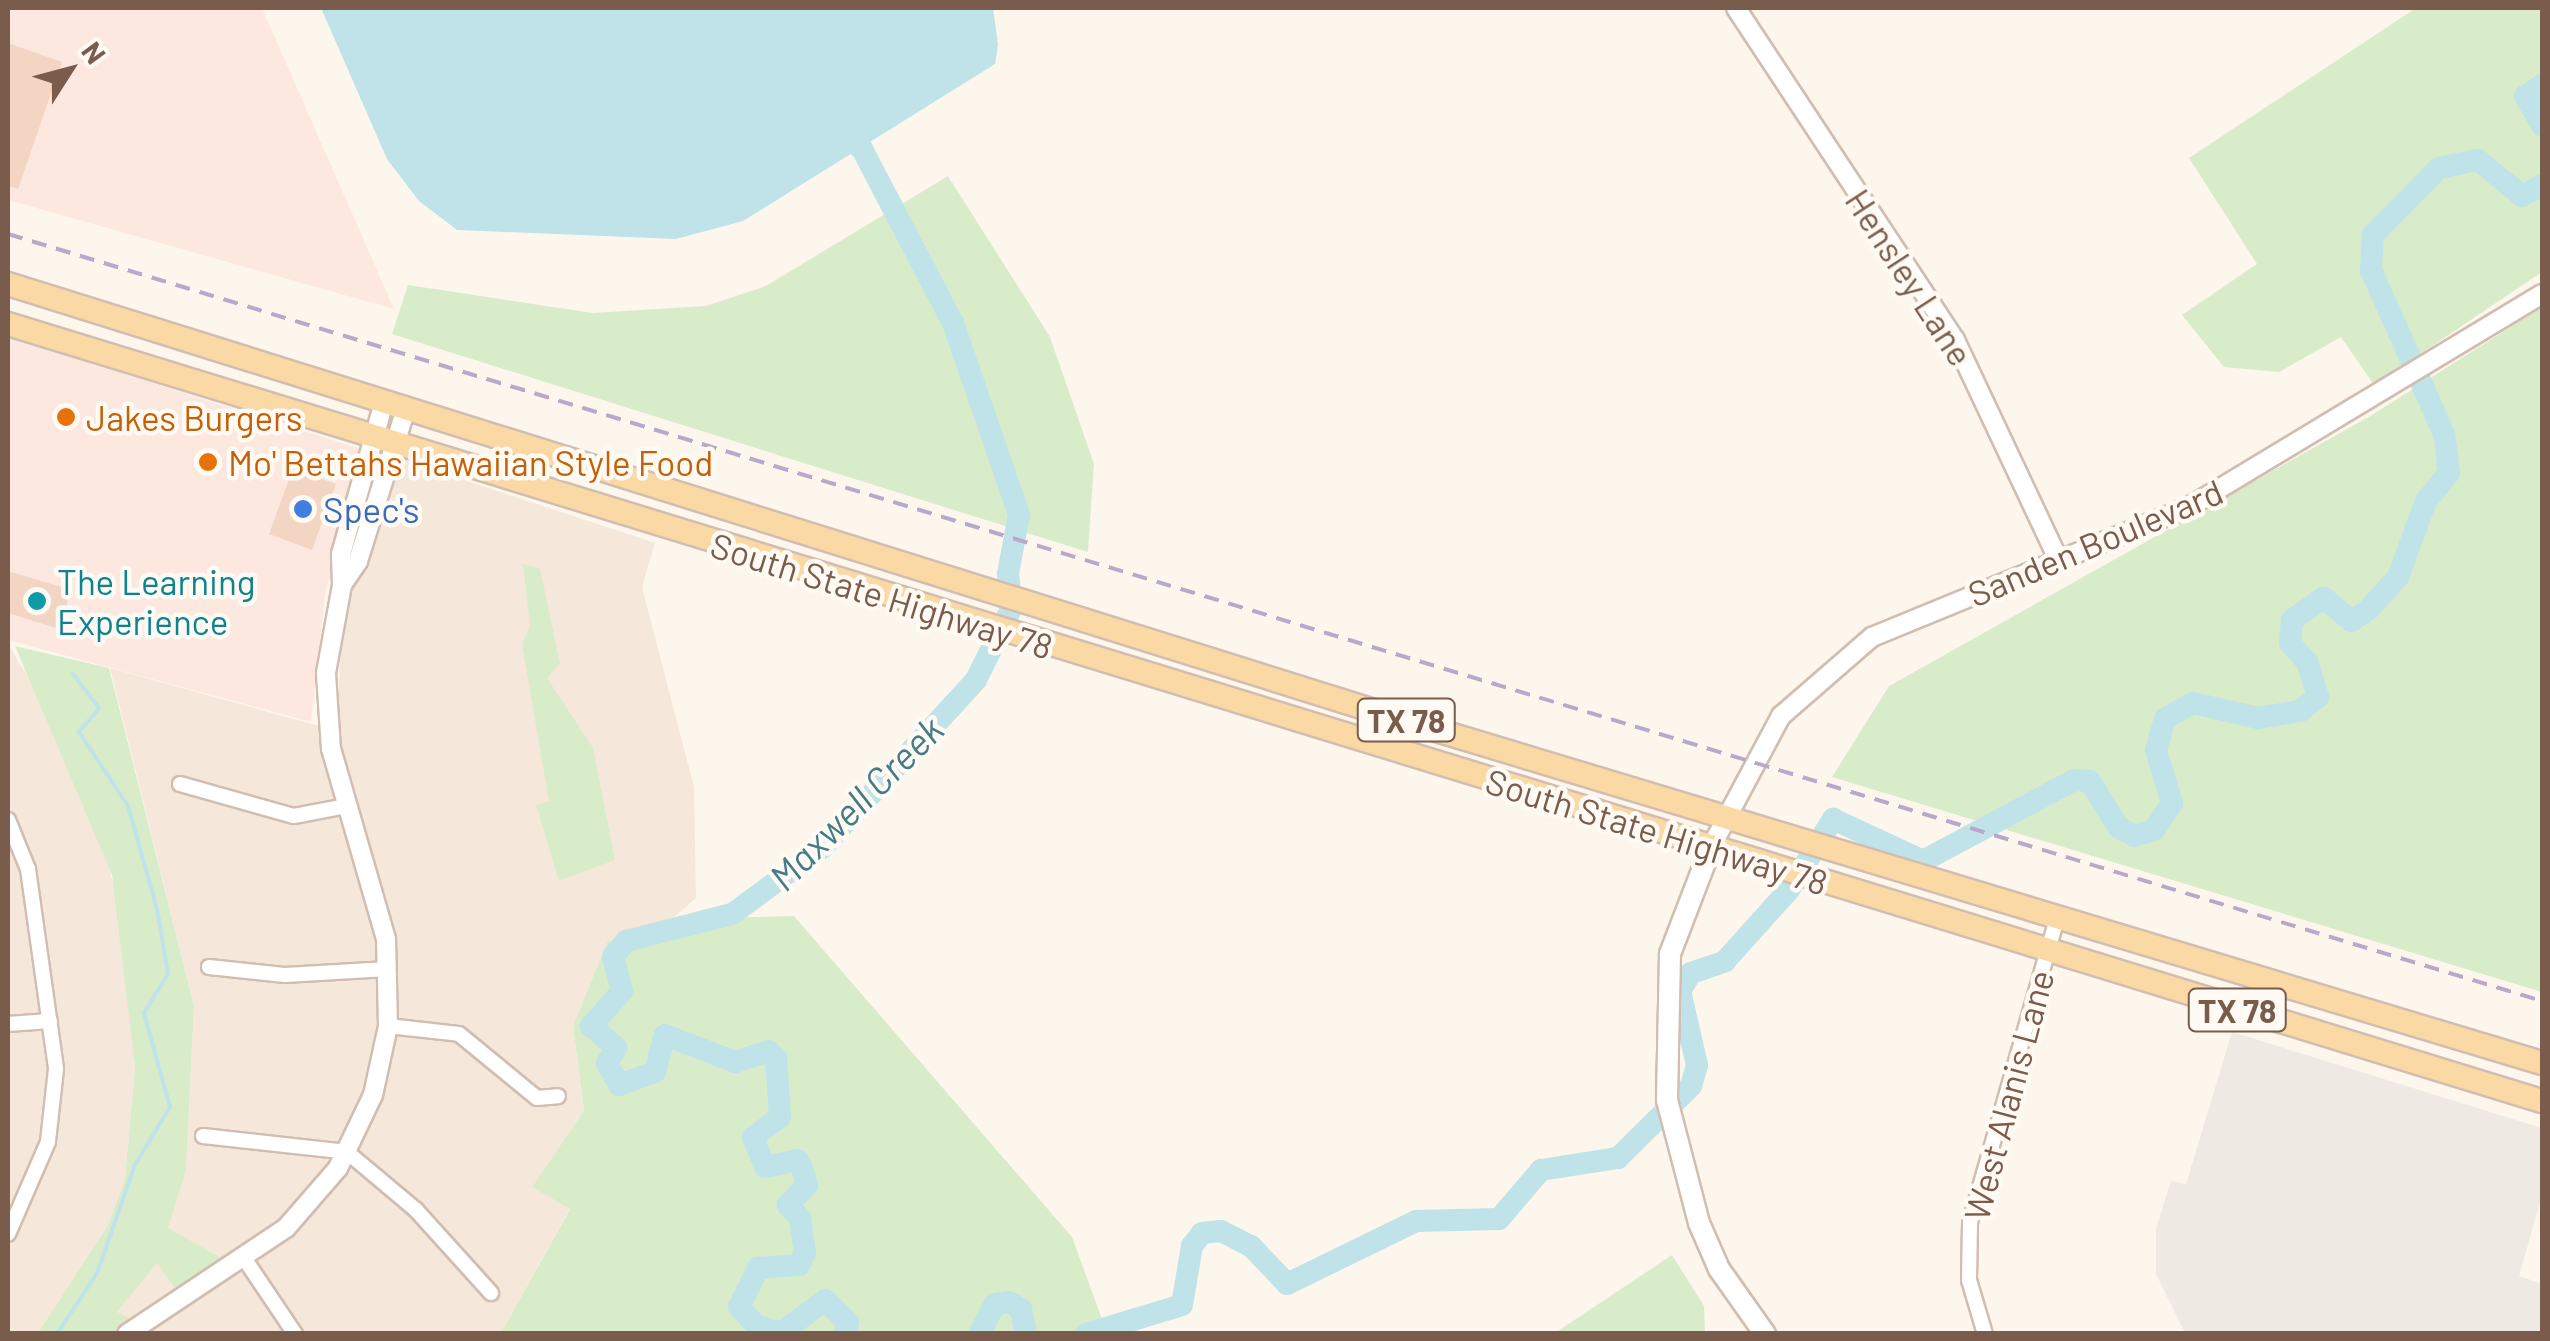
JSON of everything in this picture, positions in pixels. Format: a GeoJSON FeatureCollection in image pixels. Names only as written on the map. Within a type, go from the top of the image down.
{"type":"FeatureCollection","features":[{"type":"Feature","properties":{"kind":"main road","name":"TX 78"},"geometry":{"type":"LineString","coordinates":[[8,284],[395,406]]}},
{"type":"Feature","properties":{"kind":"main road"},"geometry":{"type":"LineString","coordinates":[[8,296],[80,317],[104,313]]}},
{"type":"Feature","properties":{"kind":"main road","name":"TX 78"},"geometry":{"type":"LineString","coordinates":[[8,324],[383,444]]}},
{"type":"Feature","properties":{"kind":"main road","name":"South State Highway 78"},"geometry":{"type":"LineString","coordinates":[[395,406],[662,490],[1059,606],[1725,815],[2542,1063]]}},
{"type":"Feature","properties":{"kind":"main road","name":"South State Highway 78"},"geometry":{"type":"LineString","coordinates":[[383,444],[2542,1102]]}},
{"type":"Feature","properties":{"kind":"main road"},"geometry":{"type":"LineString","coordinates":[[1711,847],[1670,954],[1666,1100],[1699,1223],[1719,1269],[1765,1334]]}},
{"type":"Feature","properties":{"kind":"street","name":"Hensley Lane"},"geometry":{"type":"LineString","coordinates":[[1736,8],[1956,340],[2059,562]]}},
{"type":"Feature","properties":{"kind":"street","name":"Sanden Boulevard"},"geometry":{"type":"LineString","coordinates":[[1711,847],[1781,716],[1841,658],[1908,620],[2059,562],[2189,506],[2392,388],[2542,294]]}},
{"type":"Feature","properties":{"kind":"street"},"geometry":{"type":"LineString","coordinates":[[342,586],[348,526],[395,406]]}},
{"type":"Feature","properties":{"kind":"street"},"geometry":{"type":"LineString","coordinates":[[128,1334],[244,1258],[313,1200],[347,1152],[373,1096],[388,1026],[388,969],[379,903],[347,806],[326,698],[329,633],[342,586],[367,532],[383,444]]}},
{"type":"Feature","properties":{"kind":"street"},"geometry":{"type":"LineString","coordinates":[[348,526],[367,532]]}},
{"type":"Feature","properties":{"kind":"street"},"geometry":{"type":"LineString","coordinates":[[180,784],[294,816],[347,806]]}},
{"type":"Feature","properties":{"kind":"street"},"geometry":{"type":"LineString","coordinates":[[8,820],[12,842],[28,869],[50,1021],[54,1118],[14,1207],[8,1234]]}},
{"type":"Feature","properties":{"kind":"street","name":"West Alanis Lane"},"geometry":{"type":"LineString","coordinates":[[1986,1334],[1969,1280],[1970,1222],[2058,915]]}},
{"type":"Feature","properties":{"kind":"street"},"geometry":{"type":"LineString","coordinates":[[208,967],[286,975],[388,969]]}},
{"type":"Feature","properties":{"kind":"street"},"geometry":{"type":"LineString","coordinates":[[8,1024],[50,1021]]}},
{"type":"Feature","properties":{"kind":"street"},"geometry":{"type":"LineString","coordinates":[[388,1026],[458,1034],[537,1098],[558,1096]]}},
{"type":"Feature","properties":{"kind":"street"},"geometry":{"type":"LineString","coordinates":[[203,1136],[347,1152],[416,1210],[491,1293]]}},
{"type":"Feature","properties":{"kind":"street"},"geometry":{"type":"LineString","coordinates":[[244,1258],[294,1334]]}},
{"type":"Feature","properties":{"kind":"shaded area"},"geometry":{"type":"Polygon","coordinates":[[[8,8],[262,8],[394,309],[8,200],[8,8]]]}},
{"type":"Feature","properties":{"kind":"shaded area"},"geometry":{"type":"Polygon","coordinates":[[[8,337],[380,455],[326,587],[311,722],[8,640],[8,337]]]}},
{"type":"Feature","properties":{"kind":"shaded area"},"geometry":{"type":"Polygon","coordinates":[[[406,461],[655,543],[642,587],[694,787],[696,898],[672,919],[607,942],[573,1026],[584,1112],[532,1187],[570,1208],[501,1333],[84,1334],[186,1170],[194,1006],[110,668],[337,731],[342,621],[395,467],[406,461]]]}},
{"type":"Feature","properties":{"kind":"shaded area"},"geometry":{"type":"Polygon","coordinates":[[[8,644],[42,700],[102,840],[122,919],[135,1067],[125,1179],[108,1225],[38,1333],[8,1334],[8,644]]]}},
{"type":"Feature","properties":{"kind":"shaded area"},"geometry":{"type":"Polygon","coordinates":[[[2232,1032],[2542,1128],[2542,1195],[2519,1276],[2542,1284],[2542,1333],[2185,1333],[2156,1274],[2156,1229],[2171,1181],[2186,1184],[2232,1032]]]}},
{"type":"Feature","properties":{"kind":"green space"},"geometry":{"type":"Polygon","coordinates":[[[2416,8],[2542,8],[2542,272],[2374,385],[2341,337],[2279,372],[2224,367],[2182,315],[2257,264],[2189,158],[2416,8]]]}},
{"type":"Feature","properties":{"kind":"green space"},"geometry":{"type":"Polygon","coordinates":[[[948,176],[1050,337],[1094,464],[1088,552],[392,334],[408,285],[593,313],[706,306],[766,286],[948,176]]]}},
{"type":"Feature","properties":{"kind":"green space"},"geometry":{"type":"Polygon","coordinates":[[[2542,307],[2542,992],[1832,777],[1889,686],[2372,415],[2542,307]]]}},
{"type":"Feature","properties":{"kind":"green space"},"geometry":{"type":"Polygon","coordinates":[[[523,564],[540,568],[560,664],[547,678],[593,748],[615,860],[559,881],[536,805],[549,801],[522,644],[530,626],[523,564]]]}},
{"type":"Feature","properties":{"kind":"green space"},"geometry":{"type":"Polygon","coordinates":[[[15,646],[109,668],[194,1006],[186,1170],[168,1228],[234,1265],[182,1298],[157,1263],[117,1312],[132,1320],[114,1333],[38,1333],[108,1225],[125,1179],[135,1067],[112,875],[15,646]]]}},
{"type":"Feature","properties":{"kind":"green space"},"geometry":{"type":"Polygon","coordinates":[[[794,916],[1072,1237],[1107,1333],[501,1333],[570,1209],[532,1187],[584,1111],[573,1026],[607,942],[672,919],[794,916]]]}},
{"type":"Feature","properties":{"kind":"green space"},"geometry":{"type":"Polygon","coordinates":[[[1672,1255],[1704,1306],[1705,1333],[1555,1333],[1672,1255]]]}},
{"type":"Feature","properties":{"kind":"water"},"geometry":{"type":"Polygon","coordinates":[[[321,8],[993,8],[998,45],[995,64],[743,221],[676,239],[457,230],[419,201],[387,159],[321,8]]]}},
{"type":"Feature","properties":{"kind":"building"},"geometry":{"type":"Polygon","coordinates":[[[8,43],[62,62],[18,189],[8,186],[8,43]]]}},
{"type":"Feature","properties":{"kind":"building","name":"Spec's"},"geometry":{"type":"Polygon","coordinates":[[[293,468],[336,484],[312,550],[269,534],[293,468]]]}},
{"type":"Feature","properties":{"kind":"building","name":"The Learning Experience"},"geometry":{"type":"Polygon","coordinates":[[[8,571],[71,590],[59,629],[8,613],[8,571]]]}},
{"type":"Feature","properties":{"kind":"waterway"},"geometry":{"type":"LineString","coordinates":[[2542,85],[2525,96],[2542,125]]}},
{"type":"Feature","properties":{"kind":"waterway","name":"Maxwell Creek"},"geometry":{"type":"LineString","coordinates":[[839,132],[862,149],[953,323],[1019,515],[1008,574],[1012,607],[976,680],[822,848],[732,914],[626,941],[613,957],[622,991],[591,1026],[616,1048],[607,1063],[619,1085],[655,1072],[665,1035],[735,1062],[768,1051],[776,1058],[780,1117],[753,1137],[765,1167],[797,1160],[802,1168],[807,1185],[788,1205],[800,1218],[805,1253],[799,1265],[758,1268],[739,1307],[757,1326],[781,1333],[825,1300],[848,1322],[844,1334]]}},
{"type":"Feature","properties":{"kind":"waterway"},"geometry":{"type":"LineString","coordinates":[[1086,1334],[1182,1305],[1192,1246],[1202,1233],[1221,1231],[1251,1246],[1287,1284],[1416,1221],[1499,1219],[1541,1170],[1618,1158],[1691,1086],[1697,1065],[1680,991],[1691,973],[1725,961],[1789,890],[1833,819],[1923,861],[2074,780],[2090,781],[2118,827],[2134,836],[2154,830],[2172,803],[2156,750],[2165,719],[2193,703],[2258,718],[2300,711],[2318,697],[2307,662],[2290,643],[2292,620],[2324,598],[2351,621],[2368,610],[2398,577],[2426,501],[2449,473],[2444,434],[2371,270],[2373,235],[2439,168],[2478,160],[2522,196],[2542,185]]}},
{"type":"Feature","properties":{"kind":"waterway"},"geometry":{"type":"LineString","coordinates":[[57,1334],[97,1273],[135,1165],[170,1107],[144,1013],[168,974],[157,909],[128,806],[79,732],[99,708],[73,674]]}},
{"type":"Feature","properties":{"kind":"waterway"},"geometry":{"type":"LineString","coordinates":[[979,1334],[995,1304],[1009,1302],[1021,1309],[1026,1334]]}},
{"type":"Feature","properties":{"kind":"railway"},"geometry":{"type":"LineString","coordinates":[[8,234],[2542,1001]]}},
{"type":"Feature","properties":{"kind":"place","name":"Jakes Burgers"},"geometry":{"type":"Point","coordinates":[66,417]}},
{"type":"Feature","properties":{"kind":"place","name":"Mo' Bettahs Hawaiian Style Food"},"geometry":{"type":"Point","coordinates":[208,462]}},
{"type":"Feature","properties":{"kind":"place","name":"Spec's"},"geometry":{"type":"Point","coordinates":[303,509]}},
{"type":"Feature","properties":{"kind":"place","name":"The Learning Experience"},"geometry":{"type":"Point","coordinates":[37,601]}}]}
